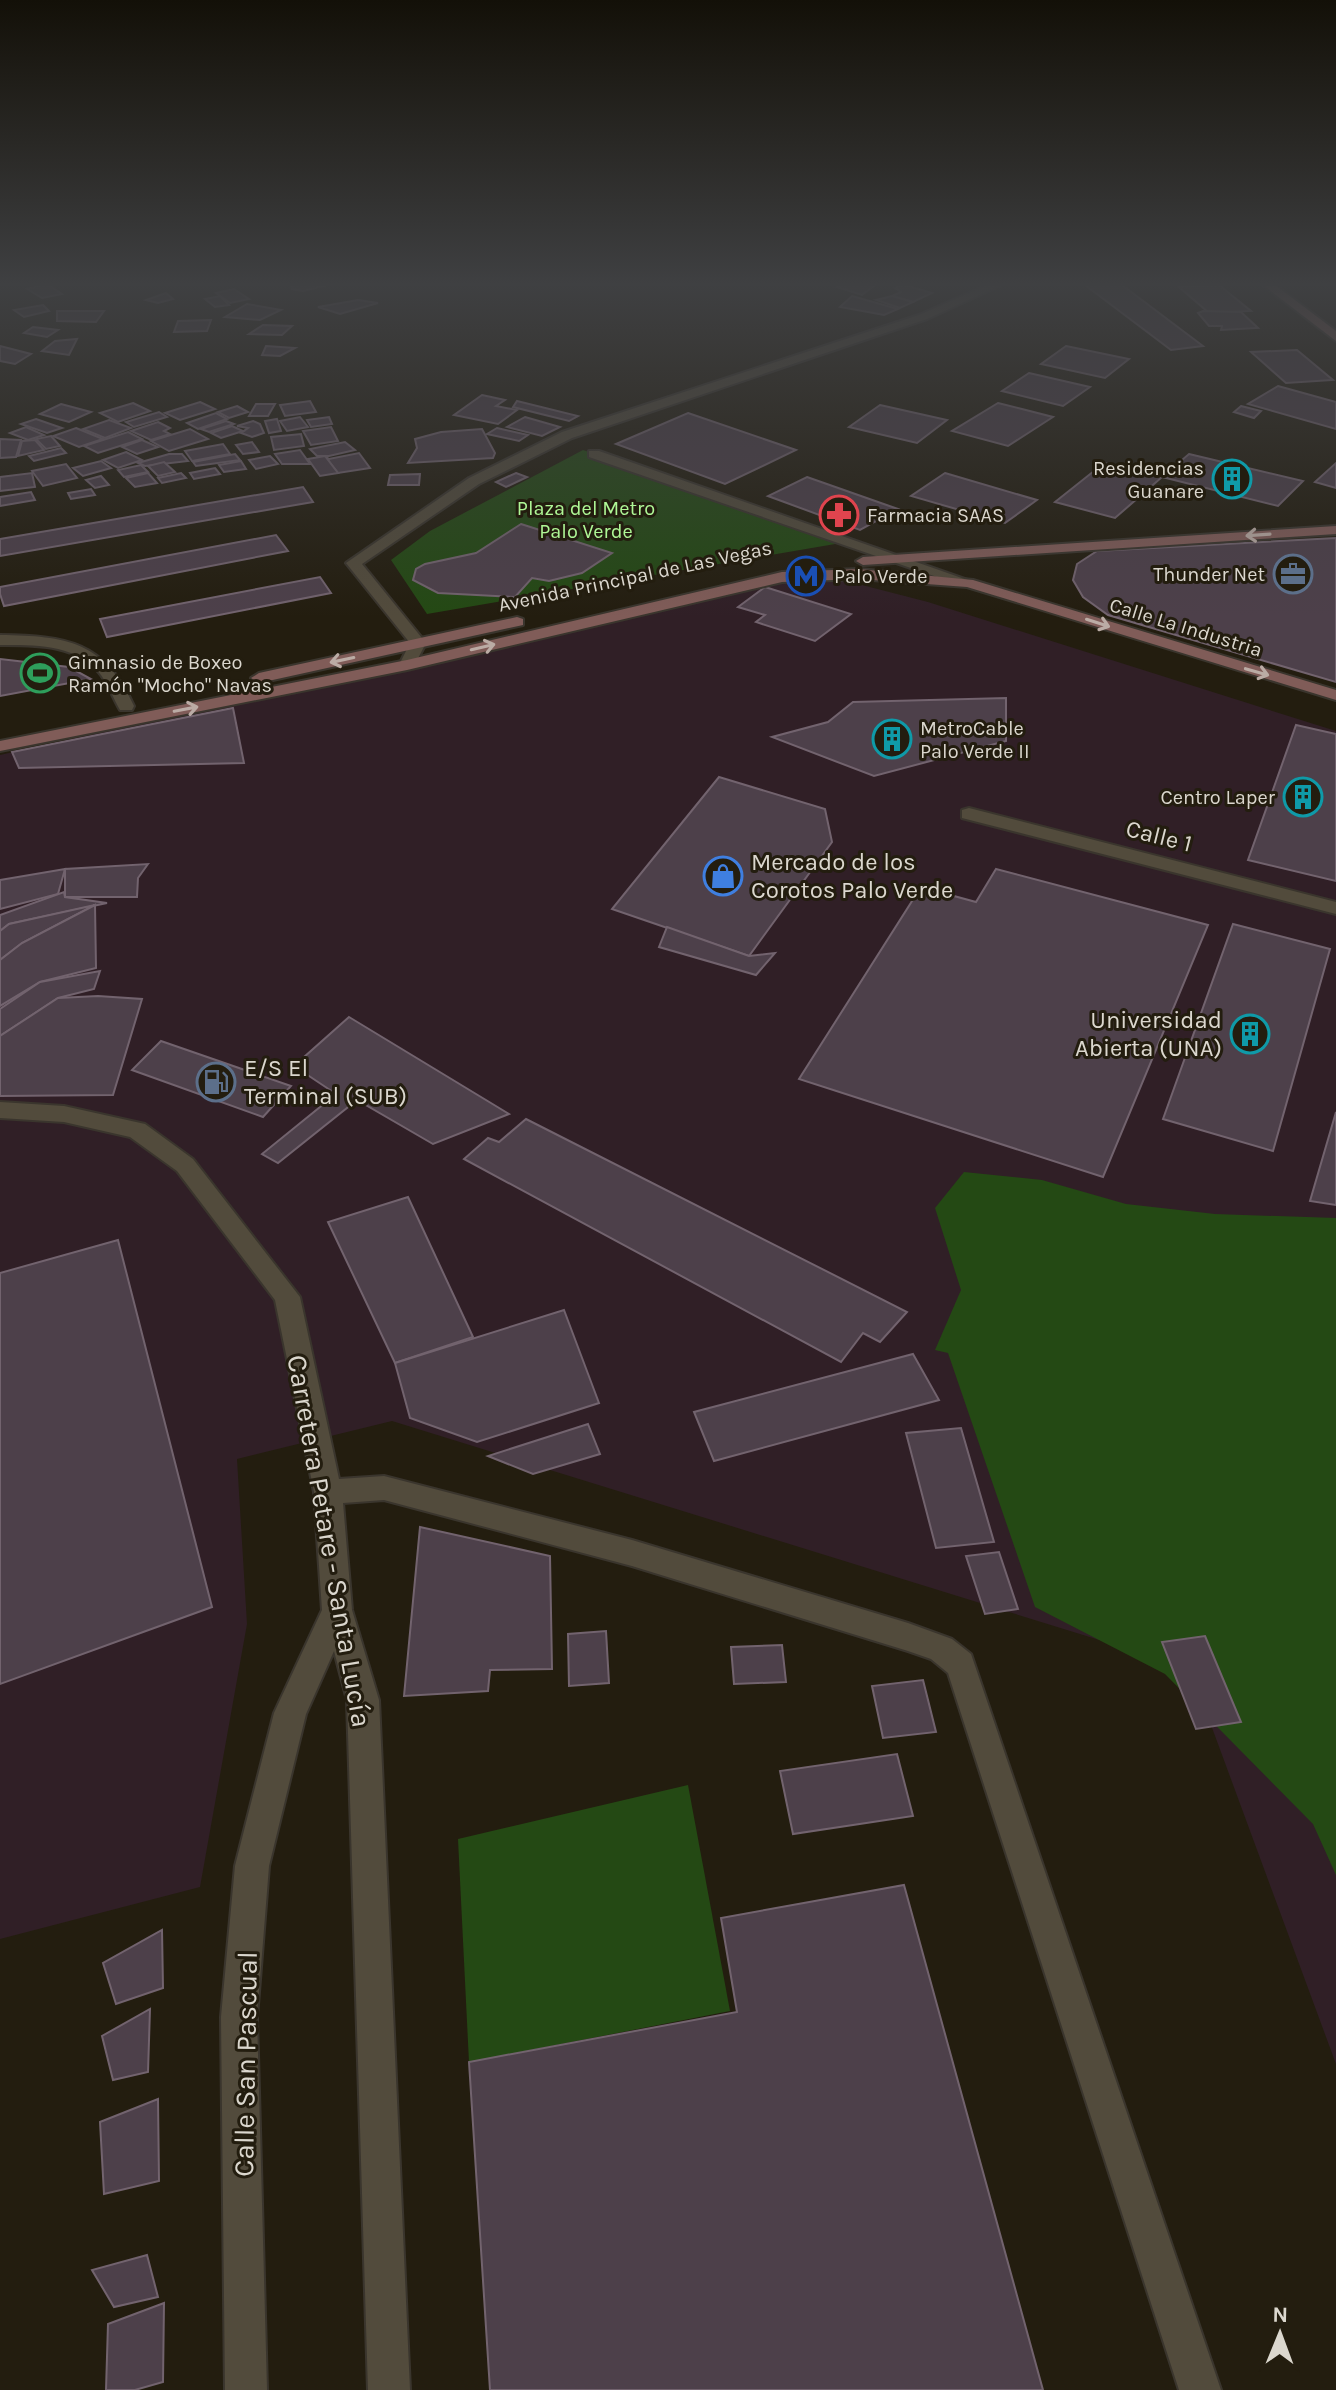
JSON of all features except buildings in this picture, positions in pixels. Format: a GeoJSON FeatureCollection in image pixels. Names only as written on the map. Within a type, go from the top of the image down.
{"type":"FeatureCollection","features":[{"type":"Feature","properties":{"kind":"street"},"geometry":{"type":"LineString","coordinates":[[407,665],[418,643],[353,563],[474,481],[567,435],[692,394]]}},
{"type":"Feature","properties":{"kind":"street","name":"Calle La Industria"},"geometry":{"type":"LineString","coordinates":[[594,454],[968,583],[1336,695]]}},
{"type":"Feature","properties":{"kind":"street","name":"Avenida Principal de Las Vegas"},"geometry":{"type":"LineString","coordinates":[[0,732],[778,568],[1336,530]]}},
{"type":"Feature","properties":{"kind":"street","name":"Calle La Industria"},"geometry":{"type":"LineString","coordinates":[[987,554],[981,562],[989,576],[1024,599]]}},
{"type":"Feature","properties":{"kind":"street","name":"Avenida Principal de Las Vegas"},"geometry":{"type":"LineString","coordinates":[[0,746],[407,665],[782,577],[859,574],[968,583]]}},
{"type":"Feature","properties":{"kind":"street"},"geometry":{"type":"LineString","coordinates":[[0,640],[43,640],[85,650],[104,664],[116,679],[126,706]]}},
{"type":"Feature","properties":{"kind":"street","name":"Calle 1"},"geometry":{"type":"LineString","coordinates":[[969,814],[1336,908]]}},
{"type":"Feature","properties":{"kind":"street","name":"Carretera Petare - Santa Lucía"},"geometry":{"type":"LineString","coordinates":[[0,1110],[64,1114],[137,1130],[185,1165],[287,1297],[328,1492],[337,1610],[363,1700],[389,2390]]}},
{"type":"Feature","properties":{"kind":"street"},"geometry":{"type":"LineString","coordinates":[[328,1492],[384,1488],[617,1549],[908,1637],[941,1649],[960,1664],[1200,2390]]}},
{"type":"Feature","properties":{"kind":"street","name":"Calle San Pascual"},"geometry":{"type":"LineString","coordinates":[[246,2390],[239,2017],[252,1866],[290,1713],[337,1610]]}},
{"type":"Feature","properties":{"kind":"shaded area"},"geometry":{"type":"Polygon","coordinates":[[[827,576],[928,602],[1336,731],[1336,2064],[1190,1668],[392,1421],[237,1459],[247,1624],[200,1887],[0,1939],[0,755],[591,622],[756,581],[827,576]]]}},
{"type":"Feature","properties":{"kind":"green space","name":"Plaza del Metro Palo Verde"},"geometry":{"type":"Polygon","coordinates":[[[583,450],[737,502],[841,543],[427,614],[391,560],[430,531],[583,450]]]}},
{"type":"Feature","properties":{"kind":"green space"},"geometry":{"type":"Polygon","coordinates":[[[964,1172],[1042,1180],[1126,1204],[1215,1214],[1336,1218],[1336,1875],[1313,1824],[1165,1674],[1035,1607],[948,1353],[935,1350],[961,1290],[935,1208],[964,1172]]]}},
{"type":"Feature","properties":{"kind":"green space"},"geometry":{"type":"Polygon","coordinates":[[[688,1785],[730,2011],[469,2062],[458,1839],[688,1785]]]}},
{"type":"Feature","properties":{"kind":"place","name":"Residencias Guanare"},"geometry":{"type":"Point","coordinates":[1232,479]}},
{"type":"Feature","properties":{"kind":"place","name":"Farmacia SAAS"},"geometry":{"type":"Point","coordinates":[839,515]}},
{"type":"Feature","properties":{"kind":"place","name":"Thunder Net"},"geometry":{"type":"Point","coordinates":[1293,574]}},
{"type":"Feature","properties":{"kind":"place","name":"Palo Verde"},"geometry":{"type":"Point","coordinates":[806,576]}},
{"type":"Feature","properties":{"kind":"place","name":"Gimnasio de Boxeo Ramón \"Mocho\" Navas"},"geometry":{"type":"Point","coordinates":[40,673]}},
{"type":"Feature","properties":{"kind":"place","name":"MetroCable Palo Verde II"},"geometry":{"type":"Point","coordinates":[892,739]}},
{"type":"Feature","properties":{"kind":"place","name":"Centro Laper"},"geometry":{"type":"Point","coordinates":[1303,797]}},
{"type":"Feature","properties":{"kind":"place","name":"Mercado de los Corotos Palo Verde"},"geometry":{"type":"Point","coordinates":[723,876]}},
{"type":"Feature","properties":{"kind":"place","name":"Universidad Abierta (UNA)"},"geometry":{"type":"Point","coordinates":[1250,1034]}},
{"type":"Feature","properties":{"kind":"place","name":"E/S El Terminal (SUB)"},"geometry":{"type":"Point","coordinates":[216,1082]}}]}
